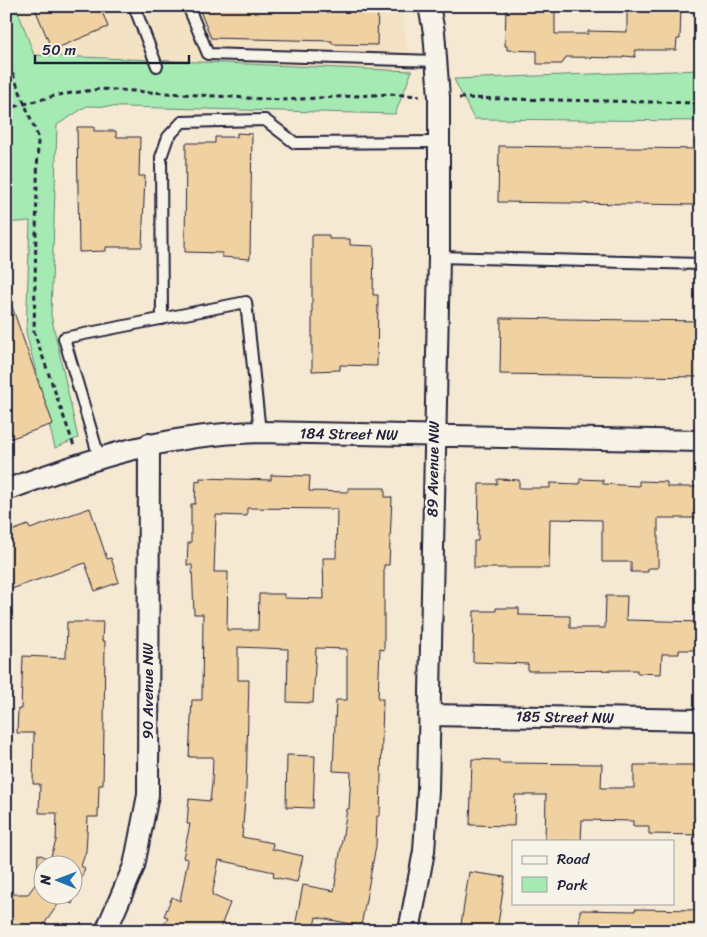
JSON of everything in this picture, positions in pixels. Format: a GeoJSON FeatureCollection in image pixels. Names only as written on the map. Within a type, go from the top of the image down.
{"type":"FeatureCollection","features":[{"type":"Feature","properties":{"kind":"street","name":"89 Avenue NW"},"geometry":{"type":"LineString","coordinates":[[409,931],[424,851],[429,714],[439,257],[439,97],[429,6]]}},
{"type":"Feature","properties":{"kind":"street","name":"184 Street NW"},"geometry":{"type":"LineString","coordinates":[[6,490],[89,460],[149,444],[208,434],[260,432],[701,441]]}},
{"type":"Feature","properties":{"kind":"street","name":"90 Avenue NW"},"geometry":{"type":"LineString","coordinates":[[106,931],[134,866],[148,795],[149,444]]}},
{"type":"Feature","properties":{"kind":"street","name":"185 Street NW"},"geometry":{"type":"LineString","coordinates":[[429,714],[701,720]]}},
{"type":"Feature","properties":{"kind":"lane"},"geometry":{"type":"LineString","coordinates":[[134,6],[157,66]]}},
{"type":"Feature","properties":{"kind":"lane"},"geometry":{"type":"LineString","coordinates":[[188,6],[208,54],[436,61]]}},
{"type":"Feature","properties":{"kind":"lane"},"geometry":{"type":"LineString","coordinates":[[162,319],[162,157],[168,138],[182,122],[265,120],[295,143],[439,142]]}},
{"type":"Feature","properties":{"kind":"lane"},"geometry":{"type":"LineString","coordinates":[[439,257],[701,264]]}},
{"type":"Feature","properties":{"kind":"lane"},"geometry":{"type":"LineString","coordinates":[[89,460],[64,338],[246,302],[260,432]]}},
{"type":"Feature","properties":{"kind":"path"},"geometry":{"type":"LineString","coordinates":[[6,57],[38,137],[34,332],[89,460]]}},
{"type":"Feature","properties":{"kind":"path"},"geometry":{"type":"LineString","coordinates":[[6,109],[58,95],[100,89],[281,100],[389,94],[439,97],[701,103]]}},
{"type":"Feature","properties":{"kind":"shaded area"},"geometry":{"type":"Polygon","coordinates":[[[16,6],[400,6],[412,71],[34,55],[16,6]]]}},
{"type":"Feature","properties":{"kind":"green space"},"geometry":{"type":"Polygon","coordinates":[[[6,6],[16,6],[34,55],[412,71],[395,114],[87,106],[57,125],[51,315],[78,438],[55,448],[26,332],[30,221],[6,223],[6,6]]]}},
{"type":"Feature","properties":{"kind":"green space"},"geometry":{"type":"Polygon","coordinates":[[[701,70],[701,121],[474,119],[454,79],[701,70]]]}},
{"type":"Feature","properties":{"kind":"building"},"geometry":{"type":"Polygon","coordinates":[[[34,6],[100,6],[108,27],[52,50],[34,6]]]}},
{"type":"Feature","properties":{"kind":"building"},"geometry":{"type":"Polygon","coordinates":[[[198,6],[378,6],[377,45],[332,44],[332,41],[211,38],[198,6]]]}},
{"type":"Feature","properties":{"kind":"building"},"geometry":{"type":"Polygon","coordinates":[[[506,6],[555,6],[555,34],[588,34],[588,31],[627,32],[627,6],[681,6],[680,39],[677,39],[676,50],[635,50],[635,57],[566,57],[562,64],[537,64],[537,51],[507,50],[507,46],[505,46],[506,6]]]}},
{"type":"Feature","properties":{"kind":"building"},"geometry":{"type":"Polygon","coordinates":[[[77,127],[94,127],[94,131],[116,131],[116,137],[140,137],[139,176],[145,176],[142,247],[106,247],[106,251],[79,252],[77,127]]]}},
{"type":"Feature","properties":{"kind":"building"},"geometry":{"type":"Polygon","coordinates":[[[237,133],[252,134],[250,259],[222,257],[222,253],[185,252],[186,143],[215,143],[215,137],[237,137],[237,133]]]}},
{"type":"Feature","properties":{"kind":"building"},"geometry":{"type":"Polygon","coordinates":[[[499,146],[701,149],[700,205],[498,202],[499,146]]]}},
{"type":"Feature","properties":{"kind":"building"},"geometry":{"type":"Polygon","coordinates":[[[312,235],[329,235],[329,239],[350,239],[350,245],[374,246],[373,295],[378,295],[377,366],[340,365],[340,370],[312,371],[312,235]]]}},
{"type":"Feature","properties":{"kind":"building"},"geometry":{"type":"Polygon","coordinates":[[[9,298],[53,424],[12,438],[6,421],[6,299],[9,298]]]}},
{"type":"Feature","properties":{"kind":"building"},"geometry":{"type":"Polygon","coordinates":[[[501,318],[701,321],[701,377],[500,374],[501,318]]]}},
{"type":"Feature","properties":{"kind":"building"},"geometry":{"type":"Polygon","coordinates":[[[271,475],[310,476],[309,491],[348,492],[348,488],[385,488],[385,497],[392,497],[389,565],[384,565],[384,650],[380,649],[378,699],[383,699],[380,816],[377,816],[376,846],[361,926],[316,917],[313,931],[295,927],[303,885],[334,891],[347,809],[349,809],[351,772],[333,771],[336,700],[347,700],[347,649],[316,648],[313,703],[287,702],[288,649],[238,647],[238,680],[249,680],[246,787],[242,837],[273,843],[272,849],[303,856],[297,882],[273,877],[274,872],[219,860],[212,895],[230,903],[219,931],[161,931],[168,917],[164,916],[172,897],[180,901],[188,859],[183,858],[190,824],[187,824],[189,799],[210,801],[212,784],[213,757],[189,757],[192,700],[202,700],[203,614],[194,614],[192,565],[187,565],[188,543],[191,543],[191,504],[195,504],[196,481],[200,482],[200,478],[271,480],[271,475]],[[247,508],[247,516],[216,515],[214,572],[228,572],[227,630],[258,630],[259,594],[284,594],[284,598],[324,599],[323,558],[336,558],[337,509],[247,508]]]}},
{"type":"Feature","properties":{"kind":"building"},"geometry":{"type":"Polygon","coordinates":[[[497,479],[519,480],[519,488],[550,488],[550,483],[580,484],[580,479],[603,480],[603,484],[639,486],[639,481],[667,482],[667,487],[701,487],[701,518],[658,518],[658,568],[648,568],[648,572],[631,572],[631,562],[602,562],[602,520],[550,519],[549,568],[474,568],[474,541],[478,541],[479,484],[497,484],[497,479]]]}},
{"type":"Feature","properties":{"kind":"building"},"geometry":{"type":"Polygon","coordinates":[[[90,508],[107,559],[111,558],[119,582],[95,591],[85,563],[6,591],[6,533],[28,525],[30,529],[90,508]]]}},
{"type":"Feature","properties":{"kind":"building"},"geometry":{"type":"Polygon","coordinates":[[[606,596],[627,596],[626,620],[701,622],[701,650],[679,650],[679,654],[662,654],[661,674],[637,673],[637,670],[528,671],[528,664],[473,662],[474,611],[496,611],[496,608],[519,608],[519,615],[570,616],[570,628],[605,628],[606,596]]]}},
{"type":"Feature","properties":{"kind":"building"},"geometry":{"type":"Polygon","coordinates":[[[67,622],[103,622],[102,641],[105,641],[103,785],[99,785],[98,817],[88,817],[86,851],[82,863],[82,854],[52,854],[56,841],[57,813],[39,813],[40,784],[33,784],[34,733],[17,733],[18,709],[21,709],[23,656],[66,658],[67,622]]]}},
{"type":"Feature","properties":{"kind":"building"},"geometry":{"type":"Polygon","coordinates":[[[287,755],[315,756],[313,808],[286,807],[287,755]]]}},
{"type":"Feature","properties":{"kind":"building"},"geometry":{"type":"Polygon","coordinates":[[[472,759],[499,760],[499,763],[602,764],[601,788],[634,788],[634,765],[701,765],[701,835],[649,834],[649,826],[633,826],[633,821],[582,820],[581,840],[545,840],[546,795],[515,795],[514,826],[470,825],[472,759]]]}},
{"type":"Feature","properties":{"kind":"building"},"geometry":{"type":"Polygon","coordinates":[[[469,872],[505,877],[497,931],[460,931],[469,872]]]}},
{"type":"Feature","properties":{"kind":"building"},"geometry":{"type":"Polygon","coordinates":[[[32,889],[32,904],[58,904],[39,931],[12,931],[6,927],[6,894],[28,894],[32,889]]]}},
{"type":"Feature","properties":{"kind":"building"},"geometry":{"type":"Polygon","coordinates":[[[635,909],[701,910],[701,931],[579,931],[580,910],[635,911],[635,909]]]}}]}
